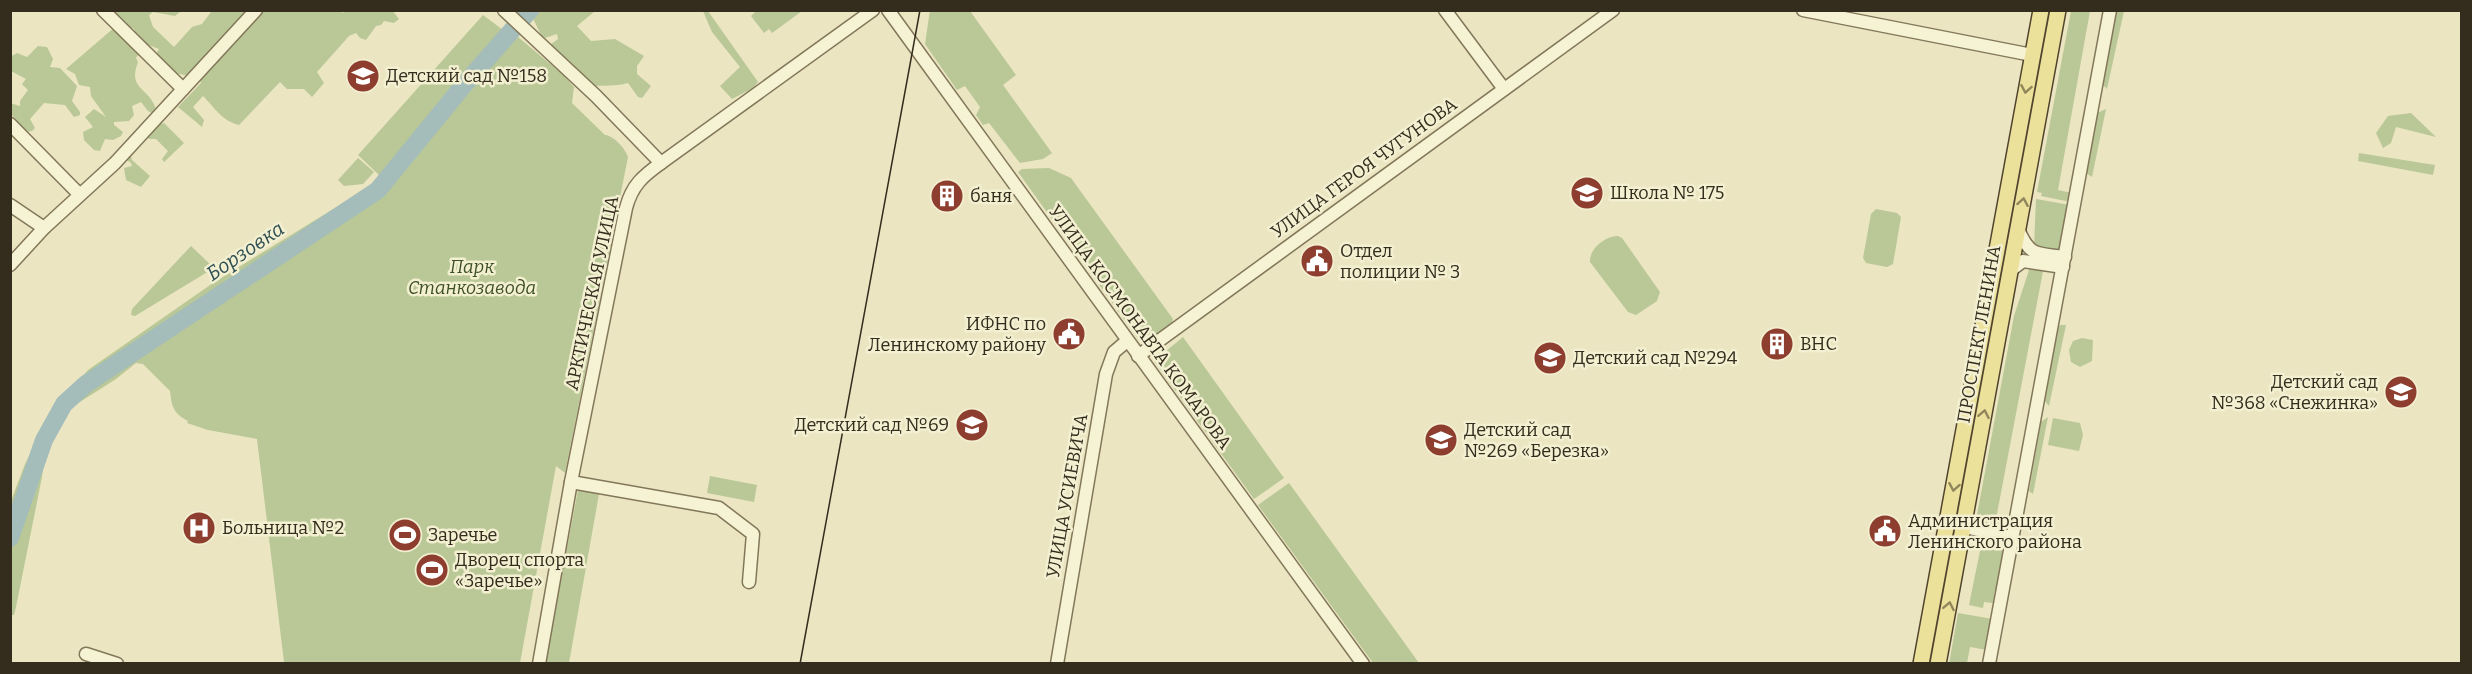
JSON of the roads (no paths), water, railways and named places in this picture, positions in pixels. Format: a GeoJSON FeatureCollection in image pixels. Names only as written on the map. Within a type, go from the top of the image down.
{"type":"FeatureCollection","features":[{"type":"Feature","properties":{"kind":"main road","name":"ПРОСПЕКТ ЛЕНИНА"},"geometry":{"type":"LineString","coordinates":[[1921,663],[2041,10]]}},
{"type":"Feature","properties":{"kind":"main road","name":"ПРОСПЕКТ ЛЕНИНА"},"geometry":{"type":"LineString","coordinates":[[1938,663],[2058,10]]}},
{"type":"Feature","properties":{"kind":"street"},"geometry":{"type":"LineString","coordinates":[[103,10],[183,89]]}},
{"type":"Feature","properties":{"kind":"street"},"geometry":{"type":"LineString","coordinates":[[10,265],[79,194],[115,163],[256,10]]}},
{"type":"Feature","properties":{"kind":"street","name":"АРКТИЧЕСКАЯ УЛИЦА"},"geometry":{"type":"LineString","coordinates":[[539,663],[571,482],[630,196],[640,179],[873,10]]}},
{"type":"Feature","properties":{"kind":"street","name":"УЛИЦА КОСМОНАВТА КОМАРОВА"},"geometry":{"type":"LineString","coordinates":[[888,10],[1363,663]]}},
{"type":"Feature","properties":{"kind":"street"},"geometry":{"type":"LineString","coordinates":[[1445,10],[1504,89]]}},
{"type":"Feature","properties":{"kind":"street","name":"УЛИЦА ГЕРОЯ ЧУГУНОВА"},"geometry":{"type":"LineString","coordinates":[[1138,356],[1613,10]]}},
{"type":"Feature","properties":{"kind":"street"},"geometry":{"type":"LineString","coordinates":[[1803,10],[2032,55]]}},
{"type":"Feature","properties":{"kind":"street"},"geometry":{"type":"LineString","coordinates":[[1989,663],[2110,10]]}},
{"type":"Feature","properties":{"kind":"street"},"geometry":{"type":"LineString","coordinates":[[504,11],[596,96],[661,163]]}},
{"type":"Feature","properties":{"kind":"street"},"geometry":{"type":"LineString","coordinates":[[10,124],[79,194]]}},
{"type":"Feature","properties":{"kind":"street"},"geometry":{"type":"LineString","coordinates":[[10,205],[44,228]]}},
{"type":"Feature","properties":{"kind":"street"},"geometry":{"type":"LineString","coordinates":[[2018,229],[2025,246],[2033,252],[2064,262]]}},
{"type":"Feature","properties":{"kind":"street"},"geometry":{"type":"LineString","coordinates":[[2011,270],[2023,261],[2064,262]]}},
{"type":"Feature","properties":{"kind":"street","name":"УЛИЦА УСИЕВИЧА"},"geometry":{"type":"LineString","coordinates":[[1057,663],[1106,374],[1114,352],[1127,341]]}},
{"type":"Feature","properties":{"kind":"street"},"geometry":{"type":"LineString","coordinates":[[571,482],[719,508],[753,534],[749,582]]}},
{"type":"Feature","properties":{"kind":"street"},"geometry":{"type":"LineString","coordinates":[[1964,527],[2012,537]]}},
{"type":"Feature","properties":{"kind":"street"},"geometry":{"type":"LineString","coordinates":[[86,654],[117,663]]}},
{"type":"Feature","properties":{"kind":"waterway","name":"Борзовка"},"geometry":{"type":"LineString","coordinates":[[10,538],[44,440],[64,404],[86,384],[378,190],[463,86],[530,10]]}},
{"type":"Feature","properties":{"kind":"tram line"},"geometry":{"type":"LineString","coordinates":[[800,664],[920,10]]}},
{"type":"Feature","properties":{"kind":"place","name":"Детский сад №158"},"geometry":{"type":"Point","coordinates":[363,76]}},
{"type":"Feature","properties":{"kind":"place","name":"Школа № 175"},"geometry":{"type":"Point","coordinates":[1587,193]}},
{"type":"Feature","properties":{"kind":"place","name":"баня"},"geometry":{"type":"Point","coordinates":[947,196]}},
{"type":"Feature","properties":{"kind":"place","name":"Отдел полиции № 3"},"geometry":{"type":"Point","coordinates":[1317,261]}},
{"type":"Feature","properties":{"kind":"place","name":"ИФНС по Ленинскому району"},"geometry":{"type":"Point","coordinates":[1069,334]}},
{"type":"Feature","properties":{"kind":"place","name":"ВНС"},"geometry":{"type":"Point","coordinates":[1777,344]}},
{"type":"Feature","properties":{"kind":"place","name":"Детский сад №294"},"geometry":{"type":"Point","coordinates":[1550,358]}},
{"type":"Feature","properties":{"kind":"place","name":"Детский сад №368 «Снежинка»"},"geometry":{"type":"Point","coordinates":[2401,392]}},
{"type":"Feature","properties":{"kind":"place","name":"Детский сад №69"},"geometry":{"type":"Point","coordinates":[972,425]}},
{"type":"Feature","properties":{"kind":"place","name":"Детский сад №269 «Березка»"},"geometry":{"type":"Point","coordinates":[1441,440]}},
{"type":"Feature","properties":{"kind":"place","name":"Больница №2"},"geometry":{"type":"Point","coordinates":[199,528]}},
{"type":"Feature","properties":{"kind":"place","name":"Администрация Ленинского района"},"geometry":{"type":"Point","coordinates":[1885,531]}},
{"type":"Feature","properties":{"kind":"place","name":"Заречье"},"geometry":{"type":"Point","coordinates":[405,535]}},
{"type":"Feature","properties":{"kind":"place","name":"Дворец спорта «Заречье»"},"geometry":{"type":"Point","coordinates":[432,570]}},
{"type":"Feature","properties":{"kind":"park label","name":"Парк Станкозавода"},"geometry":{"type":"Point","coordinates":[472,277]}}]}
